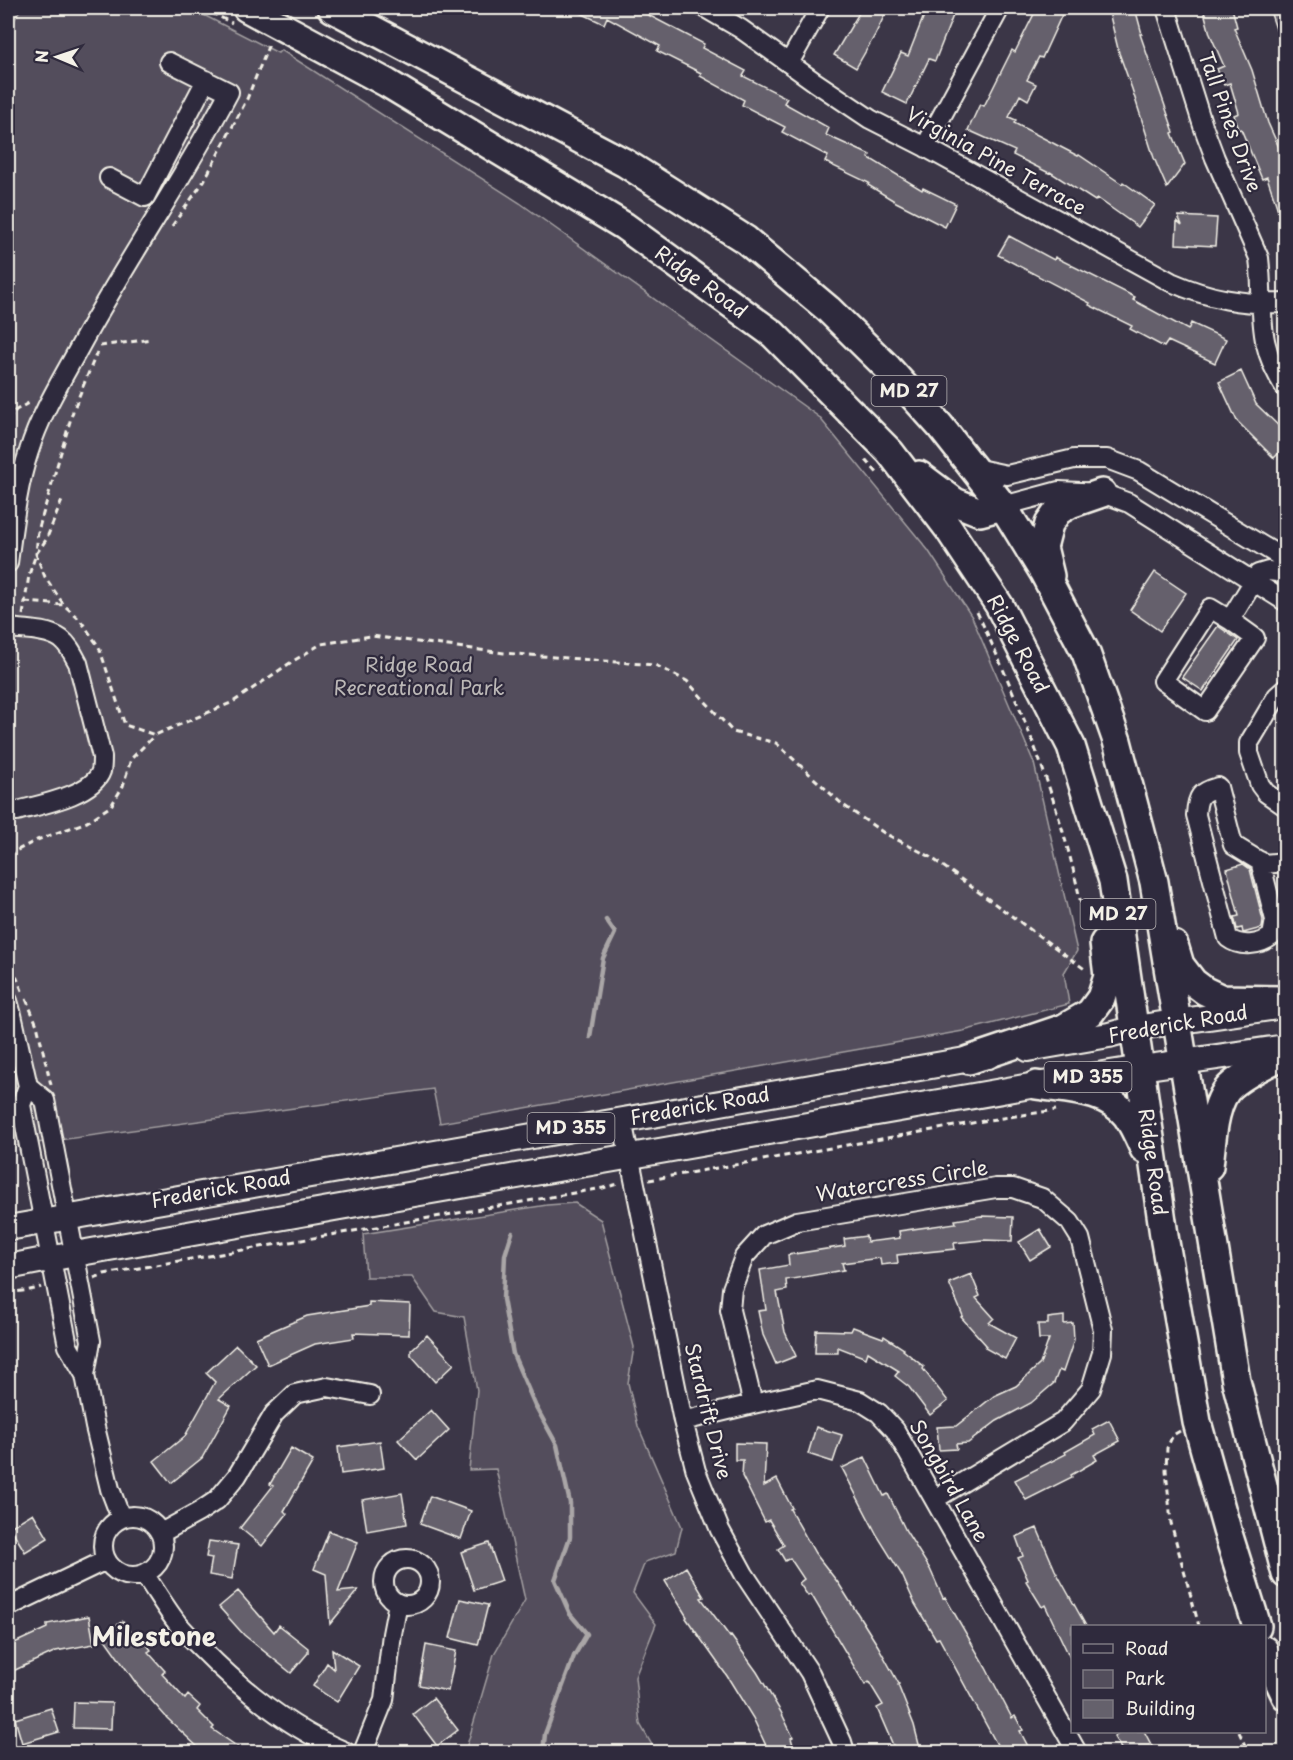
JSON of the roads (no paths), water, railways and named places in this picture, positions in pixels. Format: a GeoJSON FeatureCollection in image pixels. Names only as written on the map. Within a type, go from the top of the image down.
{"type":"FeatureCollection","features":[{"type":"Feature","properties":{"kind":"highway","name":"MD 27"},"geometry":{"type":"LineString","coordinates":[[332,8],[626,163],[746,240],[828,309],[888,368],[974,468],[1003,506],[1086,653],[1118,741],[1154,882],[1183,1062]]}},
{"type":"Feature","properties":{"kind":"highway","name":"Ridge Road"},"geometry":{"type":"LineString","coordinates":[[243,17],[387,83],[624,226],[773,334],[890,452],[948,528],[999,605],[1071,746],[1113,881],[1165,1242],[1197,1422],[1257,1625]]}},
{"type":"Feature","properties":{"kind":"highway"},"geometry":{"type":"LineString","coordinates":[[890,452],[955,502],[980,512],[1003,506]]}},
{"type":"Feature","properties":{"kind":"highway"},"geometry":{"type":"LineString","coordinates":[[1053,592],[1043,547],[1049,524],[1058,511],[1102,493]]}},
{"type":"Feature","properties":{"kind":"highway"},"geometry":{"type":"LineString","coordinates":[[969,1060],[1064,1028],[1090,1013],[1101,998],[1108,976],[1089,802]]}},
{"type":"Feature","properties":{"kind":"highway"},"geometry":{"type":"LineString","coordinates":[[1154,882],[1180,965],[1193,982],[1205,992],[1222,999],[1286,1000]]}},
{"type":"Feature","properties":{"kind":"highway"},"geometry":{"type":"LineString","coordinates":[[1206,1191],[1219,1104],[1230,1086],[1249,1073],[1286,1054]]}},
{"type":"Feature","properties":{"kind":"highway"},"geometry":{"type":"LineString","coordinates":[[1183,1062],[1236,1381],[1286,1574]]}},
{"type":"Feature","properties":{"kind":"highway"},"geometry":{"type":"LineString","coordinates":[[1036,1085],[1093,1094],[1113,1102],[1131,1122],[1155,1172]]}},
{"type":"Feature","properties":{"kind":"highway"},"geometry":{"type":"LineString","coordinates":[[1266,1654],[1286,1696]]}},
{"type":"Feature","properties":{"kind":"main road","name":"Frederick Road"},"geometry":{"type":"LineString","coordinates":[[8,1228],[969,1060],[1109,1035],[1134,1028],[1286,1006]]}},
{"type":"Feature","properties":{"kind":"main road","name":"Frederick Road"},"geometry":{"type":"LineString","coordinates":[[8,1267],[1036,1085],[1286,1047]]}},
{"type":"Feature","properties":{"kind":"street","name":"Virginia Pine Terrace"},"geometry":{"type":"LineString","coordinates":[[705,8],[741,29],[870,119],[1171,282],[1194,292],[1229,301],[1260,304],[1286,303]]}},
{"type":"Feature","properties":{"kind":"street"},"geometry":{"type":"LineString","coordinates":[[789,63],[820,8]]}},
{"type":"Feature","properties":{"kind":"street"},"geometry":{"type":"LineString","coordinates":[[925,147],[1000,8]]}},
{"type":"Feature","properties":{"kind":"street","name":"Tall Pines Drive"},"geometry":{"type":"LineString","coordinates":[[1166,8],[1207,137],[1259,258],[1262,330],[1267,355],[1276,376],[1286,389]]}},
{"type":"Feature","properties":{"kind":"street"},"geometry":{"type":"LineString","coordinates":[[8,563],[18,499],[29,450],[49,403],[96,317],[205,138],[229,92],[169,62]]}},
{"type":"Feature","properties":{"kind":"street"},"geometry":{"type":"LineString","coordinates":[[145,197],[206,80]]}},
{"type":"Feature","properties":{"kind":"street"},"geometry":{"type":"LineString","coordinates":[[109,178],[163,207]]}},
{"type":"Feature","properties":{"kind":"street"},"geometry":{"type":"LineString","coordinates":[[974,468],[1007,475],[1074,459],[1107,459],[1139,471],[1286,560]]}},
{"type":"Feature","properties":{"kind":"street"},"geometry":{"type":"LineString","coordinates":[[1003,506],[1059,491],[1102,493],[1129,503],[1286,602]]}},
{"type":"Feature","properties":{"kind":"street"},"geometry":{"type":"LineString","coordinates":[[1230,621],[1258,574],[1268,571],[1277,572],[1286,577]]}},
{"type":"Feature","properties":{"kind":"street"},"geometry":{"type":"LineString","coordinates":[[1210,608],[1230,621],[1255,638],[1205,711],[1162,681],[1210,608]]}},
{"type":"Feature","properties":{"kind":"street"},"geometry":{"type":"LineString","coordinates":[[8,811],[17,811],[81,791],[92,784],[100,773],[102,757],[78,663],[71,650],[60,638],[15,624]]}},
{"type":"Feature","properties":{"kind":"street"},"geometry":{"type":"LineString","coordinates":[[1286,688],[1277,696],[1249,743],[1249,753],[1260,786],[1286,807]]}},
{"type":"Feature","properties":{"kind":"street"},"geometry":{"type":"LineString","coordinates":[[1260,861],[1275,920],[1272,936],[1265,941],[1253,944],[1233,942],[1228,938],[1196,815],[1200,795],[1206,790],[1218,787],[1233,845],[1260,861],[1264,864],[1286,862]]}},
{"type":"Feature","properties":{"kind":"street"},"geometry":{"type":"LineString","coordinates":[[8,1001],[28,1086],[45,1100],[56,1218],[63,1256],[56,1283],[68,1346],[85,1375],[110,1489],[121,1518]]}},
{"type":"Feature","properties":{"kind":"street","name":"Stardrift Drive"},"geometry":{"type":"LineString","coordinates":[[622,1120],[682,1421],[696,1471],[720,1530],[744,1574],[810,1673],[845,1752]]}},
{"type":"Feature","properties":{"kind":"street","name":"Watercress Circle"},"geometry":{"type":"LineString","coordinates":[[753,1404],[730,1310],[732,1289],[744,1257],[764,1235],[797,1221],[996,1188],[1013,1188],[1042,1198],[1070,1222],[1080,1238],[1102,1330],[1102,1353],[1091,1389],[1063,1422],[935,1499]]}},
{"type":"Feature","properties":{"kind":"street"},"geometry":{"type":"LineString","coordinates":[[63,1256],[79,1278],[91,1341],[85,1375]]}},
{"type":"Feature","properties":{"kind":"street"},"geometry":{"type":"LineString","coordinates":[[161,1533],[217,1500],[237,1476],[274,1414],[295,1394],[327,1387],[370,1395]]}},
{"type":"Feature","properties":{"kind":"street","name":"Songbird Lane"},"geometry":{"type":"LineString","coordinates":[[682,1421],[817,1390],[860,1401],[879,1413],[895,1430],[1077,1752]]}},
{"type":"Feature","properties":{"kind":"street"},"geometry":{"type":"LineString","coordinates":[[136,1515],[144,1517],[151,1520],[161,1533],[164,1549],[162,1557],[152,1570],[144,1574],[127,1576],[111,1567],[106,1560],[103,1540],[106,1531],[112,1523],[121,1518],[136,1515]]}},
{"type":"Feature","properties":{"kind":"street"},"geometry":{"type":"LineString","coordinates":[[8,1607],[106,1560]]}},
{"type":"Feature","properties":{"kind":"street"},"geometry":{"type":"LineString","coordinates":[[144,1574],[178,1624],[244,1689],[276,1715],[346,1752]]}},
{"type":"Feature","properties":{"kind":"street"},"geometry":{"type":"LineString","coordinates":[[363,1752],[384,1700],[398,1603]]}},
{"type":"Feature","properties":{"kind":"waterway"},"geometry":{"type":"LineString","coordinates":[[590,1037],[603,958],[615,933],[606,920]]}},
{"type":"Feature","properties":{"kind":"waterway"},"geometry":{"type":"LineString","coordinates":[[512,1233],[505,1255],[503,1299],[513,1354],[535,1405],[557,1445],[570,1503],[570,1537],[555,1580],[570,1614],[587,1634],[574,1656],[545,1734],[543,1752]]}},
{"type":"Feature","properties":{"kind":"district","name":"Milestone"},"geometry":{"type":"Point","coordinates":[154,1637]}},
{"type":"Feature","properties":{"kind":"park label","name":"Ridge Road Recreational Park"},"geometry":{"type":"Point","coordinates":[419,676]}}]}
